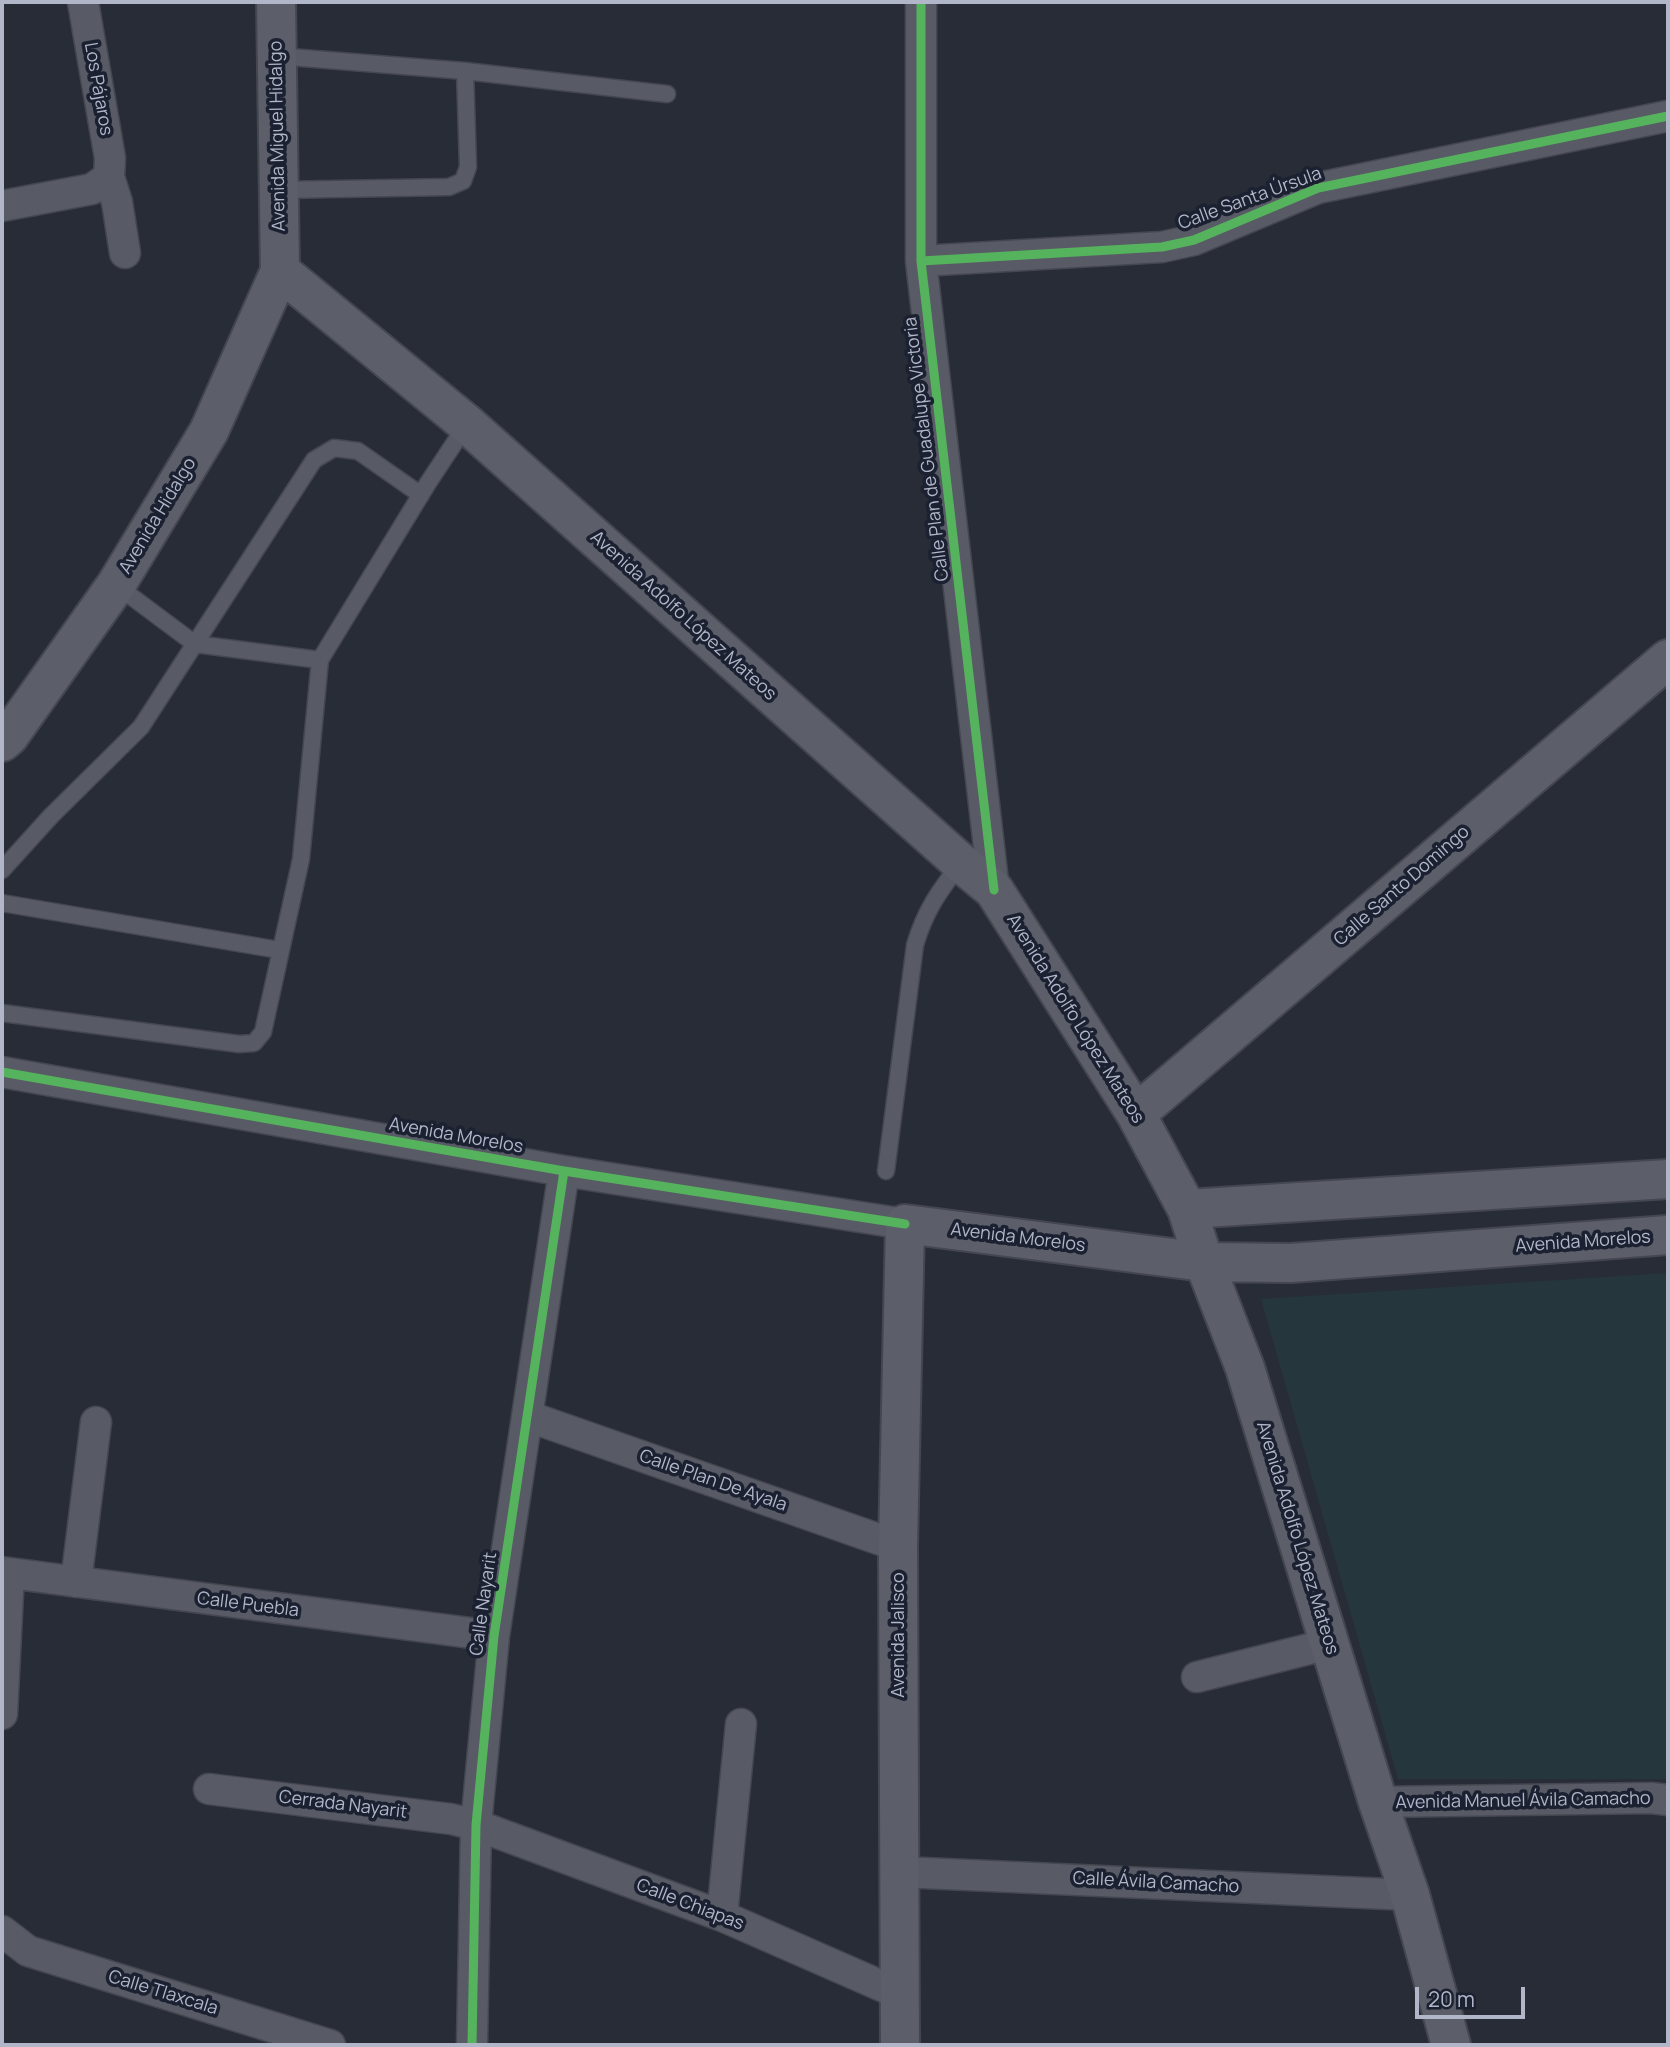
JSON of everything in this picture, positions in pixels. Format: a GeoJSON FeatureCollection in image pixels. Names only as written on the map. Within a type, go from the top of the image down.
{"type":"FeatureCollection","features":[{"type":"Feature","properties":{"kind":"main road","name":"Avenida Miguel Hidalgo"},"geometry":{"type":"LineString","coordinates":[[276,2],[280,271]]}},
{"type":"Feature","properties":{"kind":"main road","name":"Avenida Adolfo López Mateos"},"geometry":{"type":"LineString","coordinates":[[280,271],[467,424],[993,890],[1136,1114],[1187,1209],[1204,1262],[1245,1368],[1378,1802],[1410,1895],[1451,2045]]}},
{"type":"Feature","properties":{"kind":"main road","name":"Avenida Hidalgo"},"geometry":{"type":"LineString","coordinates":[[2,742],[9,736],[116,585],[209,431],[280,271]]}},
{"type":"Feature","properties":{"kind":"main road","name":"Calle Santo Domingo"},"geometry":{"type":"LineString","coordinates":[[1136,1114],[1668,659]]}},
{"type":"Feature","properties":{"kind":"main road"},"geometry":{"type":"LineString","coordinates":[[1187,1209],[1668,1179]]}},
{"type":"Feature","properties":{"kind":"main road","name":"Avenida Morelos"},"geometry":{"type":"LineString","coordinates":[[905,1224],[1204,1262],[1291,1263],[1668,1235]]}},
{"type":"Feature","properties":{"kind":"main road","name":"Avenida Jalisco"},"geometry":{"type":"LineString","coordinates":[[900,2045],[898,1546],[905,1224]]}},
{"type":"Feature","properties":{"kind":"street","name":"Los Pájaros"},"geometry":{"type":"LineString","coordinates":[[83,2],[110,158],[109,177],[117,202],[125,253]]}},
{"type":"Feature","properties":{"kind":"street","name":"Calle Plan de Guadalupe Victoria"},"geometry":{"type":"LineString","coordinates":[[922,2],[921,261],[993,890]]}},
{"type":"Feature","properties":{"kind":"street","name":"Calle Santa Úrsula"},"geometry":{"type":"LineString","coordinates":[[921,261],[1162,247],[1194,240],[1318,188],[1668,116]]}},
{"type":"Feature","properties":{"kind":"street"},"geometry":{"type":"LineString","coordinates":[[2,206],[92,189],[109,177]]}},
{"type":"Feature","properties":{"kind":"street","name":"Avenida Morelos"},"geometry":{"type":"LineString","coordinates":[[2,1072],[564,1171],[905,1224]]}},
{"type":"Feature","properties":{"kind":"street","name":"Calle Nayarit"},"geometry":{"type":"LineString","coordinates":[[472,2045],[476,1825],[494,1636],[564,1171]]}},
{"type":"Feature","properties":{"kind":"street","name":"Calle Plan De Ayala"},"geometry":{"type":"LineString","coordinates":[[527,1416],[898,1546]]}},
{"type":"Feature","properties":{"kind":"street"},"geometry":{"type":"LineString","coordinates":[[76,1582],[96,1422]]}},
{"type":"Feature","properties":{"kind":"street"},"geometry":{"type":"LineString","coordinates":[[2,1714],[5,1573]]}},
{"type":"Feature","properties":{"kind":"street","name":"Calle Puebla"},"geometry":{"type":"LineString","coordinates":[[5,1573],[494,1636]]}},
{"type":"Feature","properties":{"kind":"street"},"geometry":{"type":"LineString","coordinates":[[1197,1677],[1329,1644]]}},
{"type":"Feature","properties":{"kind":"street"},"geometry":{"type":"LineString","coordinates":[[722,1916],[741,1724]]}},
{"type":"Feature","properties":{"kind":"street","name":"Cerrada Nayarit"},"geometry":{"type":"LineString","coordinates":[[209,1789],[451,1819],[476,1825]]}},
{"type":"Feature","properties":{"kind":"street","name":"Avenida Manuel Ávila Camacho"},"geometry":{"type":"LineString","coordinates":[[1378,1802],[1651,1798],[1668,1800]]}},
{"type":"Feature","properties":{"kind":"street","name":"Calle Chiapas"},"geometry":{"type":"LineString","coordinates":[[476,1825],[722,1916],[900,1994]]}},
{"type":"Feature","properties":{"kind":"street","name":"Calle Ávila Camacho"},"geometry":{"type":"LineString","coordinates":[[901,1872],[1410,1895]]}},
{"type":"Feature","properties":{"kind":"street","name":"Calle Tlaxcala"},"geometry":{"type":"LineString","coordinates":[[2,1931],[28,1951],[330,2045]]}},
{"type":"Feature","properties":{"kind":"lane"},"geometry":{"type":"LineString","coordinates":[[277,56],[465,71],[667,94]]}},
{"type":"Feature","properties":{"kind":"lane"},"geometry":{"type":"LineString","coordinates":[[279,190],[449,187],[463,181],[468,167],[465,71]]}},
{"type":"Feature","properties":{"kind":"lane"},"geometry":{"type":"LineString","coordinates":[[2,1013],[239,1044],[254,1043],[263,1031],[301,859],[320,660],[467,424]]}},
{"type":"Feature","properties":{"kind":"lane"},"geometry":{"type":"LineString","coordinates":[[2,870],[51,816],[141,726],[314,460],[334,448],[358,452],[421,495]]}},
{"type":"Feature","properties":{"kind":"lane"},"geometry":{"type":"LineString","coordinates":[[116,585],[195,644],[320,660]]}},
{"type":"Feature","properties":{"kind":"lane"},"geometry":{"type":"LineString","coordinates":[[886,1171],[915,945],[921,922],[931,902],[961,863]]}},
{"type":"Feature","properties":{"kind":"lane"},"geometry":{"type":"LineString","coordinates":[[2,903],[279,950]]}},
{"type":"Feature","properties":{"kind":"shaded area"},"geometry":{"type":"Polygon","coordinates":[[[1668,1273],[1668,1779],[1398,1779],[1261,1299],[1668,1273]]]}},
{"type":"Feature","properties":{"kind":"cycle path"},"geometry":{"type":"LineString","coordinates":[[921,2],[921,261],[994,890]]}},
{"type":"Feature","properties":{"kind":"cycle path"},"geometry":{"type":"LineString","coordinates":[[921,261],[1162,247],[1194,240],[1318,188],[1668,116]]}},
{"type":"Feature","properties":{"kind":"cycle path"},"geometry":{"type":"LineString","coordinates":[[2,1072],[564,1171],[905,1224]]}},
{"type":"Feature","properties":{"kind":"cycle path"},"geometry":{"type":"LineString","coordinates":[[472,2045],[476,1825],[494,1636],[564,1171]]}}]}
